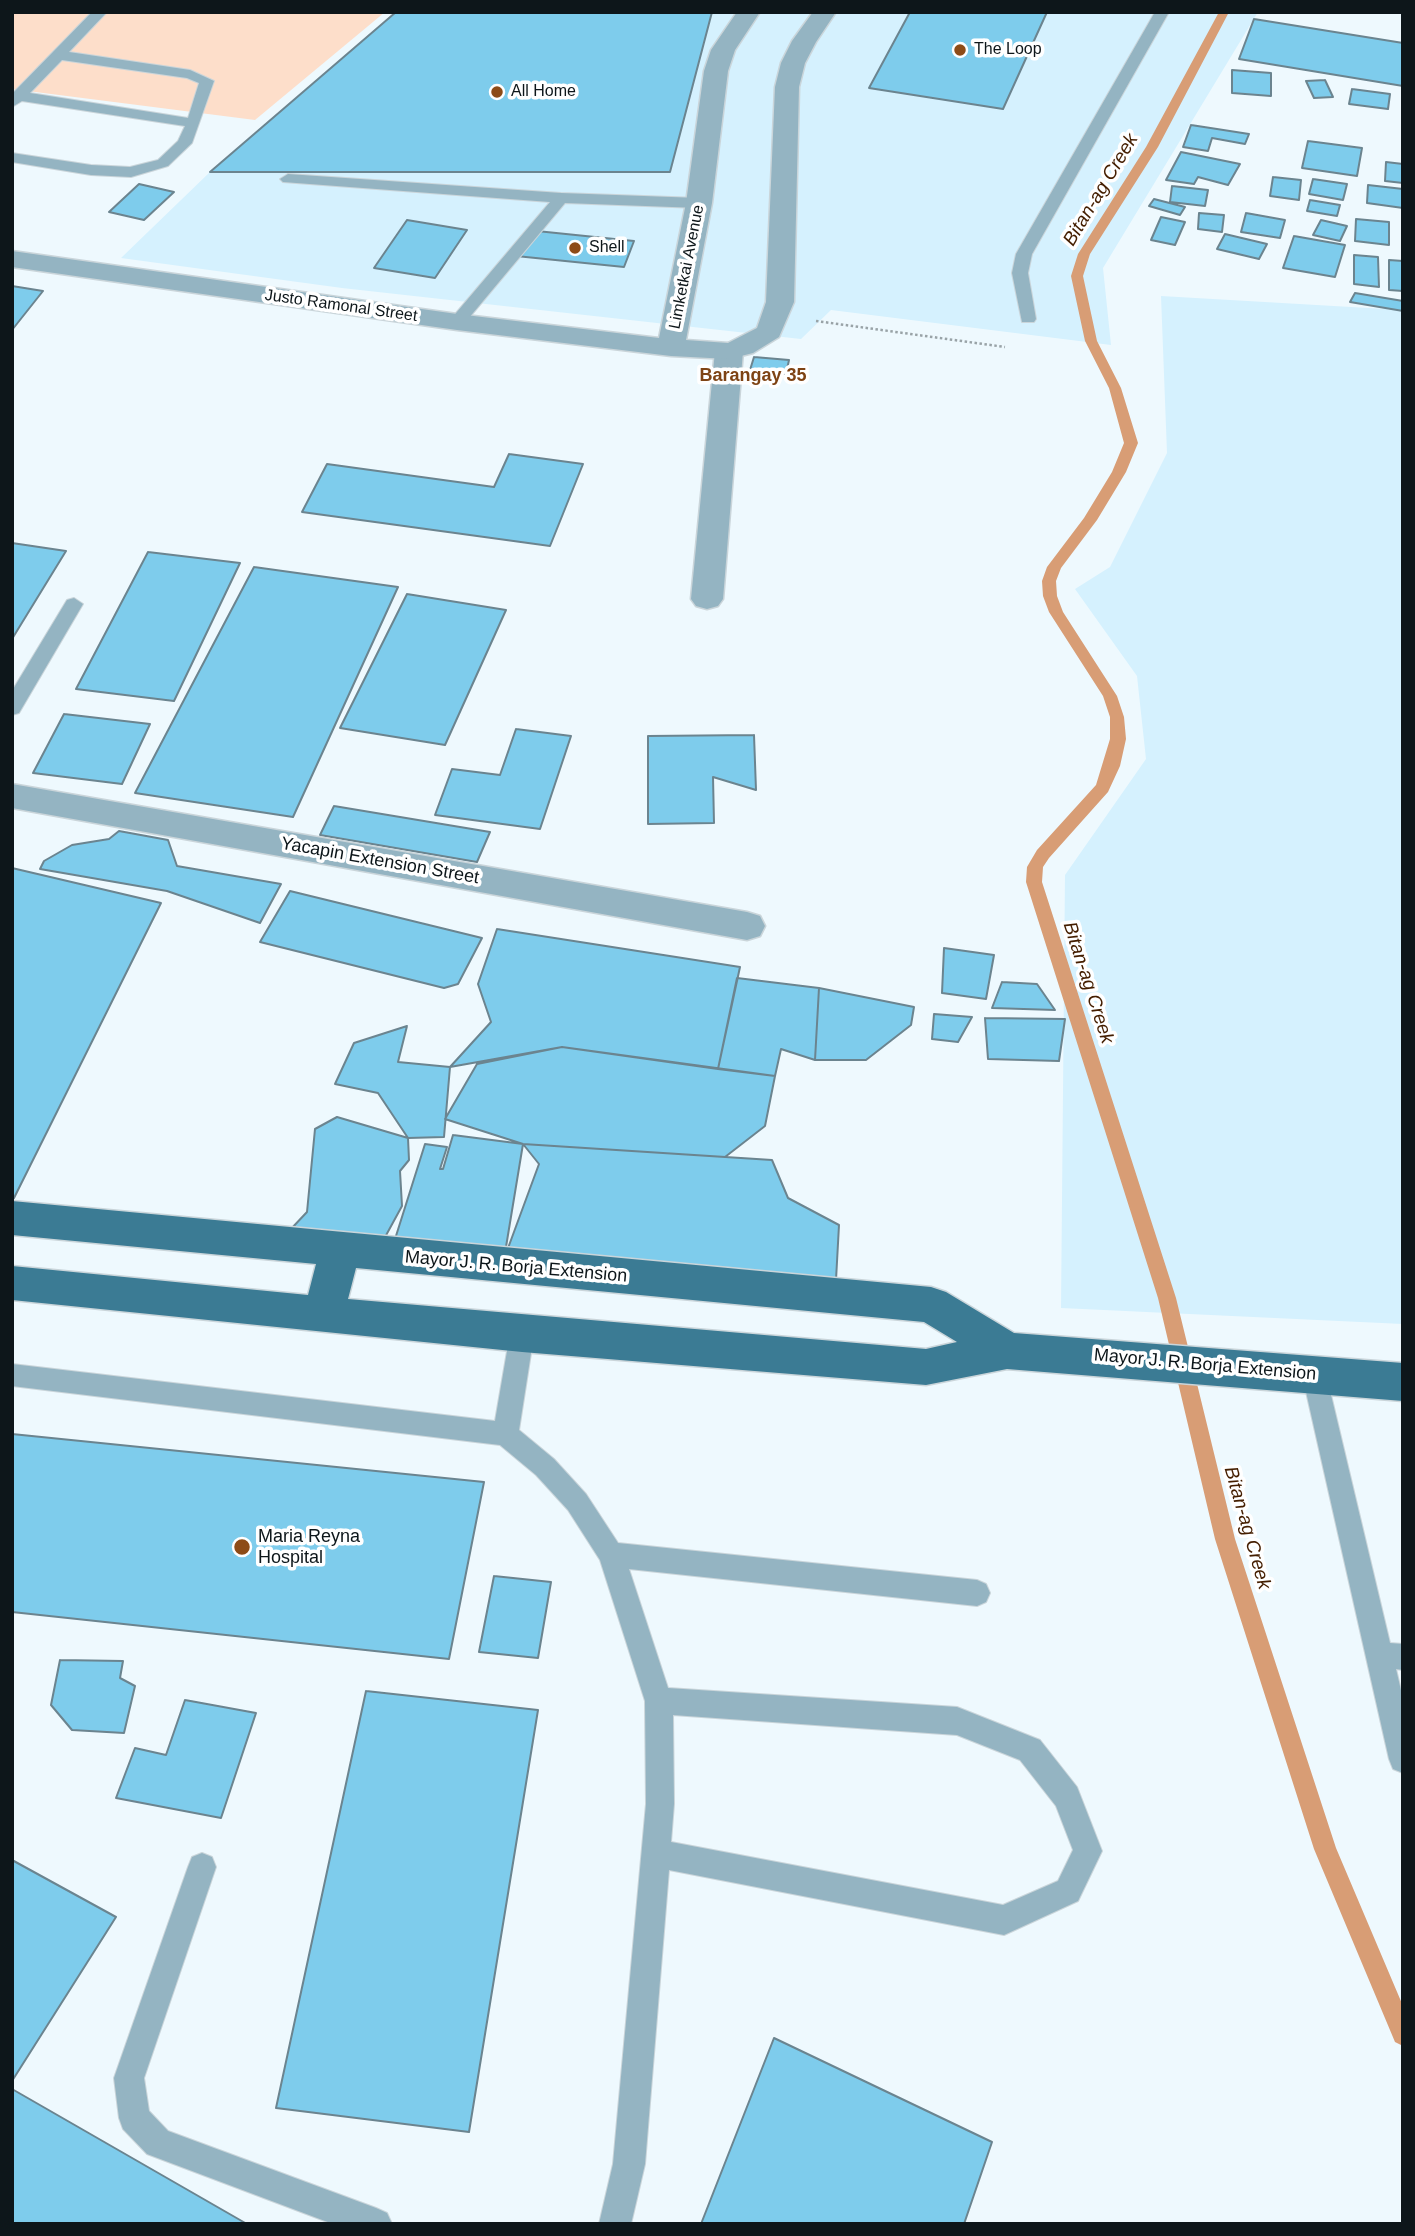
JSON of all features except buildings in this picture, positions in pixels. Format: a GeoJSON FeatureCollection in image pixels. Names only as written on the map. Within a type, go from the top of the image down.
{"type":"FeatureCollection","features":[{"type":"Feature","properties":{"kind":"main road","name":"Mayor J. R. Borja Extension"},"geometry":{"type":"LineString","coordinates":[[12,1218],[931,1305],[1007,1351]]}},
{"type":"Feature","properties":{"kind":"main road"},"geometry":{"type":"LineString","coordinates":[[323,1314],[340,1251]]}},
{"type":"Feature","properties":{"kind":"main road","name":"Mayor J. R. Borja Extension"},"geometry":{"type":"LineString","coordinates":[[12,1283],[522,1334],[926,1367],[1007,1351],[1403,1382]]}},
{"type":"Feature","properties":{"kind":"street","name":"Limketkai Avenue"},"geometry":{"type":"LineString","coordinates":[[749,12],[729,39],[719,61],[699,203],[671,348],[729,351],[760,339],[769,331],[777,316]]}},
{"type":"Feature","properties":{"kind":"street"},"geometry":{"type":"LineString","coordinates":[[777,316],[782,287],[787,87],[793,63],[804,41],[825,12]]}},
{"type":"Feature","properties":{"kind":"street","name":"Justo Ramonal Street"},"geometry":{"type":"LineString","coordinates":[[12,259],[457,323],[671,348]]}},
{"type":"Feature","properties":{"kind":"street"},"geometry":{"type":"LineString","coordinates":[[707,599],[729,351]]}},
{"type":"Feature","properties":{"kind":"street","name":"Yacapin Extension Street"},"geometry":{"type":"LineString","coordinates":[[12,796],[747,926]]}},
{"type":"Feature","properties":{"kind":"lane"},"geometry":{"type":"LineString","coordinates":[[16,100],[100,12]]}},
{"type":"Feature","properties":{"kind":"lane"},"geometry":{"type":"LineString","coordinates":[[1028,319],[1020,273],[1024,254],[1162,12]]}},
{"type":"Feature","properties":{"kind":"lane"},"geometry":{"type":"LineString","coordinates":[[12,157],[92,170],[131,172],[163,163],[185,143],[207,81],[190,74],[59,55]]}},
{"type":"Feature","properties":{"kind":"lane"},"geometry":{"type":"LineString","coordinates":[[16,100],[194,123]]}},
{"type":"Feature","properties":{"kind":"lane"},"geometry":{"type":"LineString","coordinates":[[288,179],[561,198],[699,203]]}},
{"type":"Feature","properties":{"kind":"lane"},"geometry":{"type":"LineString","coordinates":[[457,323],[561,198]]}},
{"type":"Feature","properties":{"kind":"lane"},"geometry":{"type":"LineString","coordinates":[[12,708],[74,604]]}},
{"type":"Feature","properties":{"kind":"lane"},"geometry":{"type":"LineString","coordinates":[[506,1434],[522,1334]]}},
{"type":"Feature","properties":{"kind":"lane"},"geometry":{"type":"LineString","coordinates":[[1314,1374],[1391,1656],[1403,1759]]}},
{"type":"Feature","properties":{"kind":"lane"},"geometry":{"type":"LineString","coordinates":[[12,1375],[506,1434],[545,1467],[577,1502],[611,1555],[659,1701],[660,1804],[656,1853],[629,2164],[615,2224]]}},
{"type":"Feature","properties":{"kind":"lane"},"geometry":{"type":"LineString","coordinates":[[611,1555],[977,1593]]}},
{"type":"Feature","properties":{"kind":"lane"},"geometry":{"type":"LineString","coordinates":[[656,1853],[1004,1920],[1068,1891],[1088,1851],[1067,1797],[1030,1750],[957,1721],[659,1701]]}},
{"type":"Feature","properties":{"kind":"lane"},"geometry":{"type":"LineString","coordinates":[[202,1867],[129,2078],[135,2118],[158,2143],[376,2224]]}},
{"type":"Feature","properties":{"kind":"path"},"geometry":{"type":"LineString","coordinates":[[777,316],[1014,349]]}},
{"type":"Feature","properties":{"kind":"shaded area"},"geometry":{"type":"Polygon","coordinates":[[[12,12],[385,12],[255,120],[12,89],[12,12]]]}},
{"type":"Feature","properties":{"kind":"shaded area"},"geometry":{"type":"Polygon","coordinates":[[[396,12],[1258,12],[1103,268],[1111,345],[831,310],[801,339],[342,288],[121,258],[210,172],[396,12]]]}},
{"type":"Feature","properties":{"kind":"shaded area"},"geometry":{"type":"Polygon","coordinates":[[[1161,296],[1403,310],[1403,1324],[1061,1308],[1065,875],[1146,759],[1137,676],[1075,589],[1110,567],[1167,453],[1161,296]]]}},
{"type":"Feature","properties":{"kind":"waterway","name":"Bitan-ag Creek"},"geometry":{"type":"LineString","coordinates":[[1224,12],[1152,147],[1084,254],[1077,276],[1091,341],[1115,388],[1131,443],[1119,472],[1090,520],[1054,567],[1049,581],[1050,596],[1056,612],[1110,696],[1117,717],[1118,739],[1112,766],[1103,788],[1043,854],[1035,867],[1034,882],[1167,1298],[1225,1539],[1325,1849],[1403,2034]]}},
{"type":"Feature","properties":{"kind":"place","name":"The Loop"},"geometry":{"type":"Point","coordinates":[960,50]}},
{"type":"Feature","properties":{"kind":"place","name":"All Home"},"geometry":{"type":"Point","coordinates":[497,92]}},
{"type":"Feature","properties":{"kind":"place","name":"Shell"},"geometry":{"type":"Point","coordinates":[575,248]}},
{"type":"Feature","properties":{"kind":"place","name":"Maria Reyna Hospital"},"geometry":{"type":"Point","coordinates":[242,1547]}},
{"type":"Feature","properties":{"kind":"district","name":"Barangay 35"},"geometry":{"type":"Point","coordinates":[753,376]}}]}
